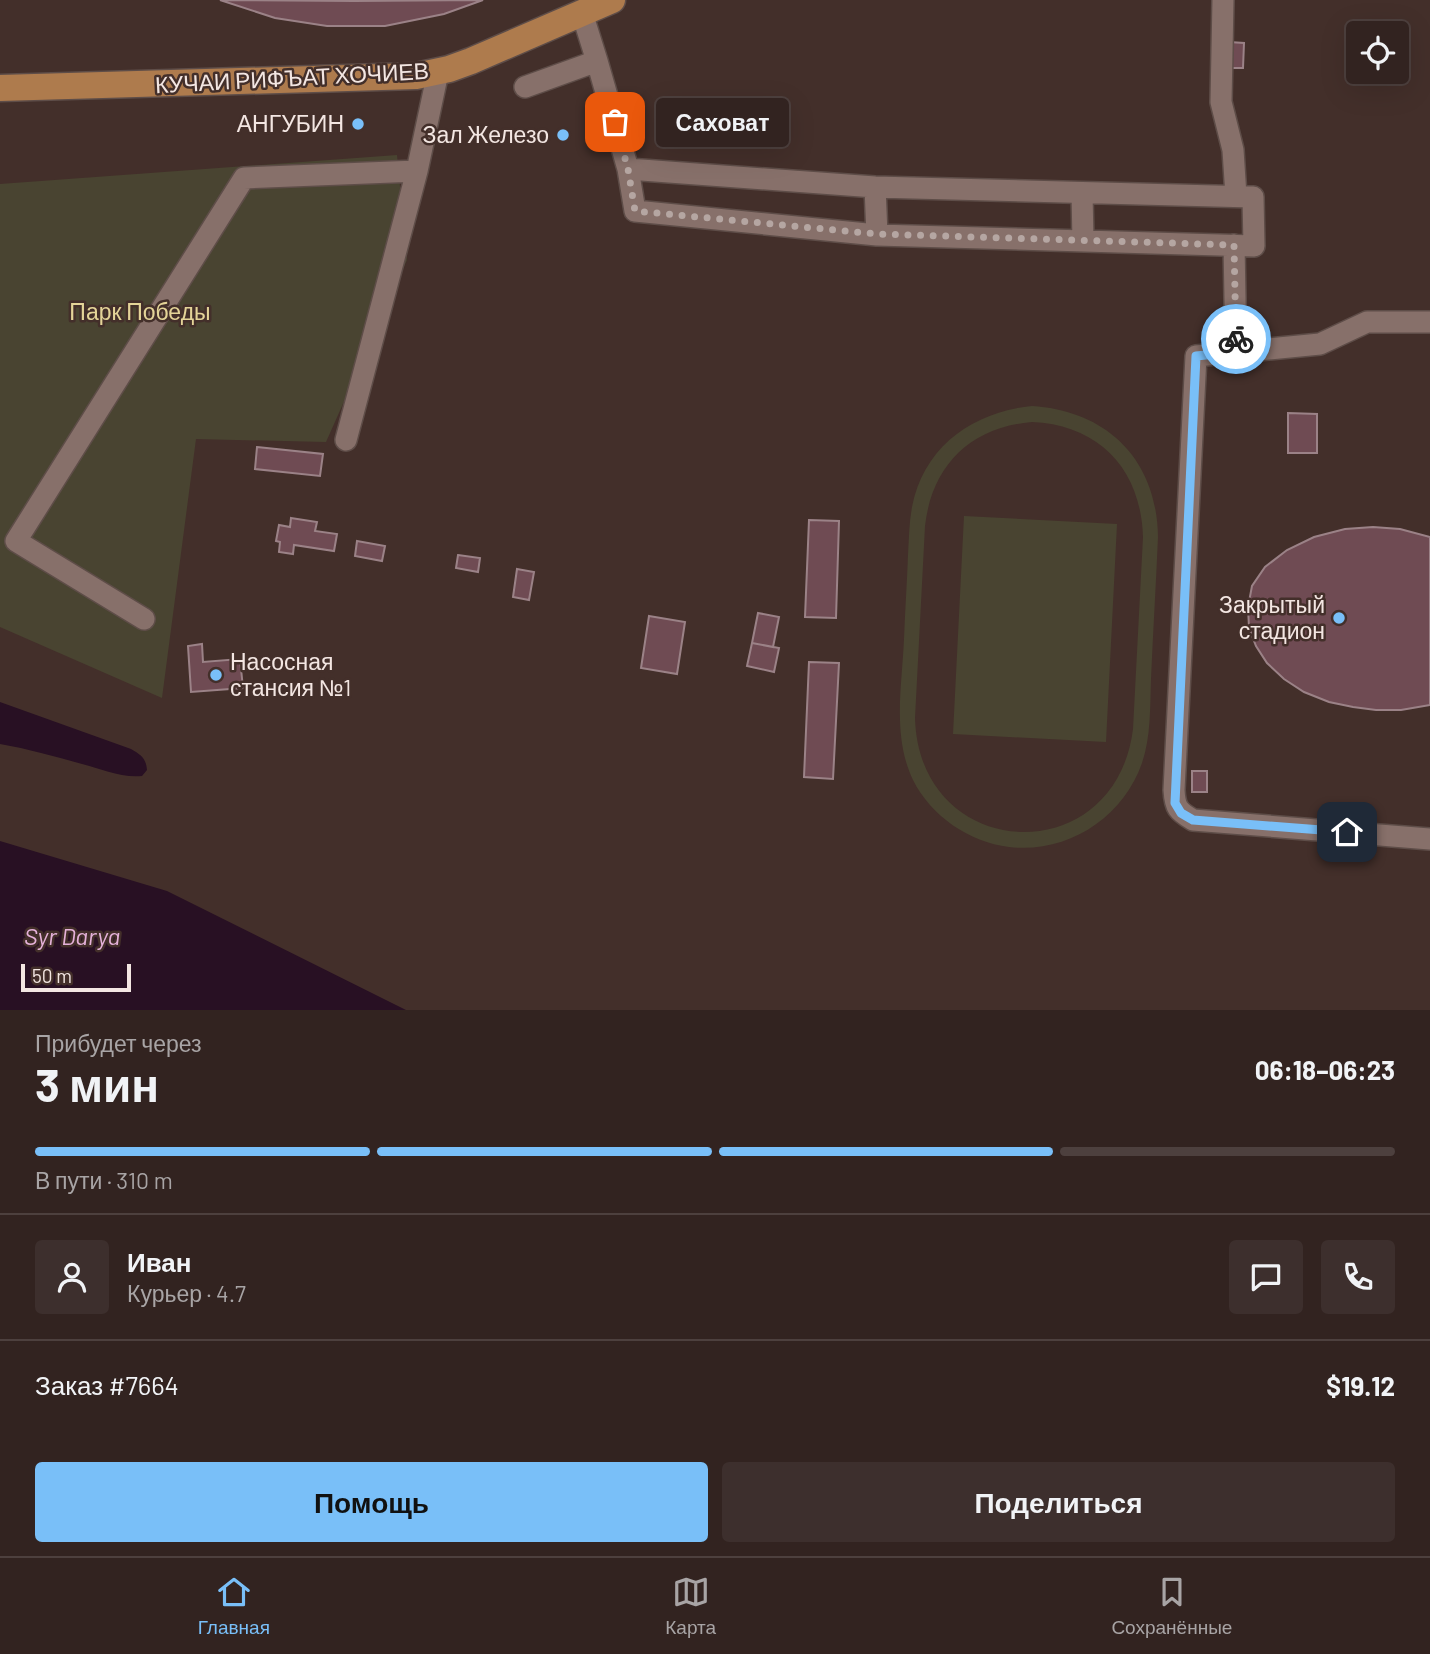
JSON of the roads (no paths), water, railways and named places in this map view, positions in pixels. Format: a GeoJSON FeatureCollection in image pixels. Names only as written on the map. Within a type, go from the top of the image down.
{"type":"FeatureCollection","features":[{"type":"Feature","properties":{"kind":"main road","name":"КУЧАИ РИФЪАТ ХОЧИЕВ"},"geometry":{"type":"LineString","coordinates":[[0,88],[416,76],[471,61],[594,5]]}},
{"type":"Feature","properties":{"kind":"street"},"geometry":{"type":"LineString","coordinates":[[1223,0],[1221,102],[1233,150],[1236,196]]}},
{"type":"Feature","properties":{"kind":"street"},"geometry":{"type":"LineString","coordinates":[[594,5],[597,61],[628,169],[635,211],[877,234],[1254,246],[1253,197],[875,187],[628,169]]}},
{"type":"Feature","properties":{"kind":"street"},"geometry":{"type":"LineString","coordinates":[[524,88],[597,61]]}},
{"type":"Feature","properties":{"kind":"street"},"geometry":{"type":"LineString","coordinates":[[346,440],[417,172],[438,72]]}},
{"type":"Feature","properties":{"kind":"street"},"geometry":{"type":"LineString","coordinates":[[144,619],[16,541],[244,178],[417,172]]}},
{"type":"Feature","properties":{"kind":"street"},"geometry":{"type":"LineString","coordinates":[[875,187],[877,234]]}},
{"type":"Feature","properties":{"kind":"street"},"geometry":{"type":"LineString","coordinates":[[1082,193],[1083,241]]}},
{"type":"Feature","properties":{"kind":"street"},"geometry":{"type":"LineString","coordinates":[[1234,245],[1236,352]]}},
{"type":"Feature","properties":{"kind":"street"},"geometry":{"type":"LineString","coordinates":[[1430,322],[1367,322],[1320,344],[1196,356],[1175,803],[1181,813],[1193,820],[1430,839]]}},
{"type":"Feature","properties":{"kind":"water"},"geometry":{"type":"Polygon","coordinates":[[[0,702],[131,749],[142,757],[147,770],[142,776],[119,774],[0,744],[0,702]]]}},
{"type":"Feature","properties":{"kind":"water","name":"Syr Darya"},"geometry":{"type":"Polygon","coordinates":[[[0,841],[167,891],[406,1010],[0,1010],[0,841]]]}},
{"type":"Feature","properties":{"kind":"place","name":"Саховат"},"geometry":{"type":"Point","coordinates":[615,122]}},
{"type":"Feature","properties":{"kind":"place","name":"АНГУБИН"},"geometry":{"type":"Point","coordinates":[358,124]}},
{"type":"Feature","properties":{"kind":"place","name":"Зал Железо"},"geometry":{"type":"Point","coordinates":[563,135]}},
{"type":"Feature","properties":{"kind":"place","name":"Закрытый стадион"},"geometry":{"type":"Point","coordinates":[1339,618]}},
{"type":"Feature","properties":{"kind":"place","name":"Насосная стансия №1"},"geometry":{"type":"Point","coordinates":[216,675]}},
{"type":"Feature","properties":{"kind":"park label","name":"Парк Победы"},"geometry":{"type":"Point","coordinates":[140,312]}}]}
